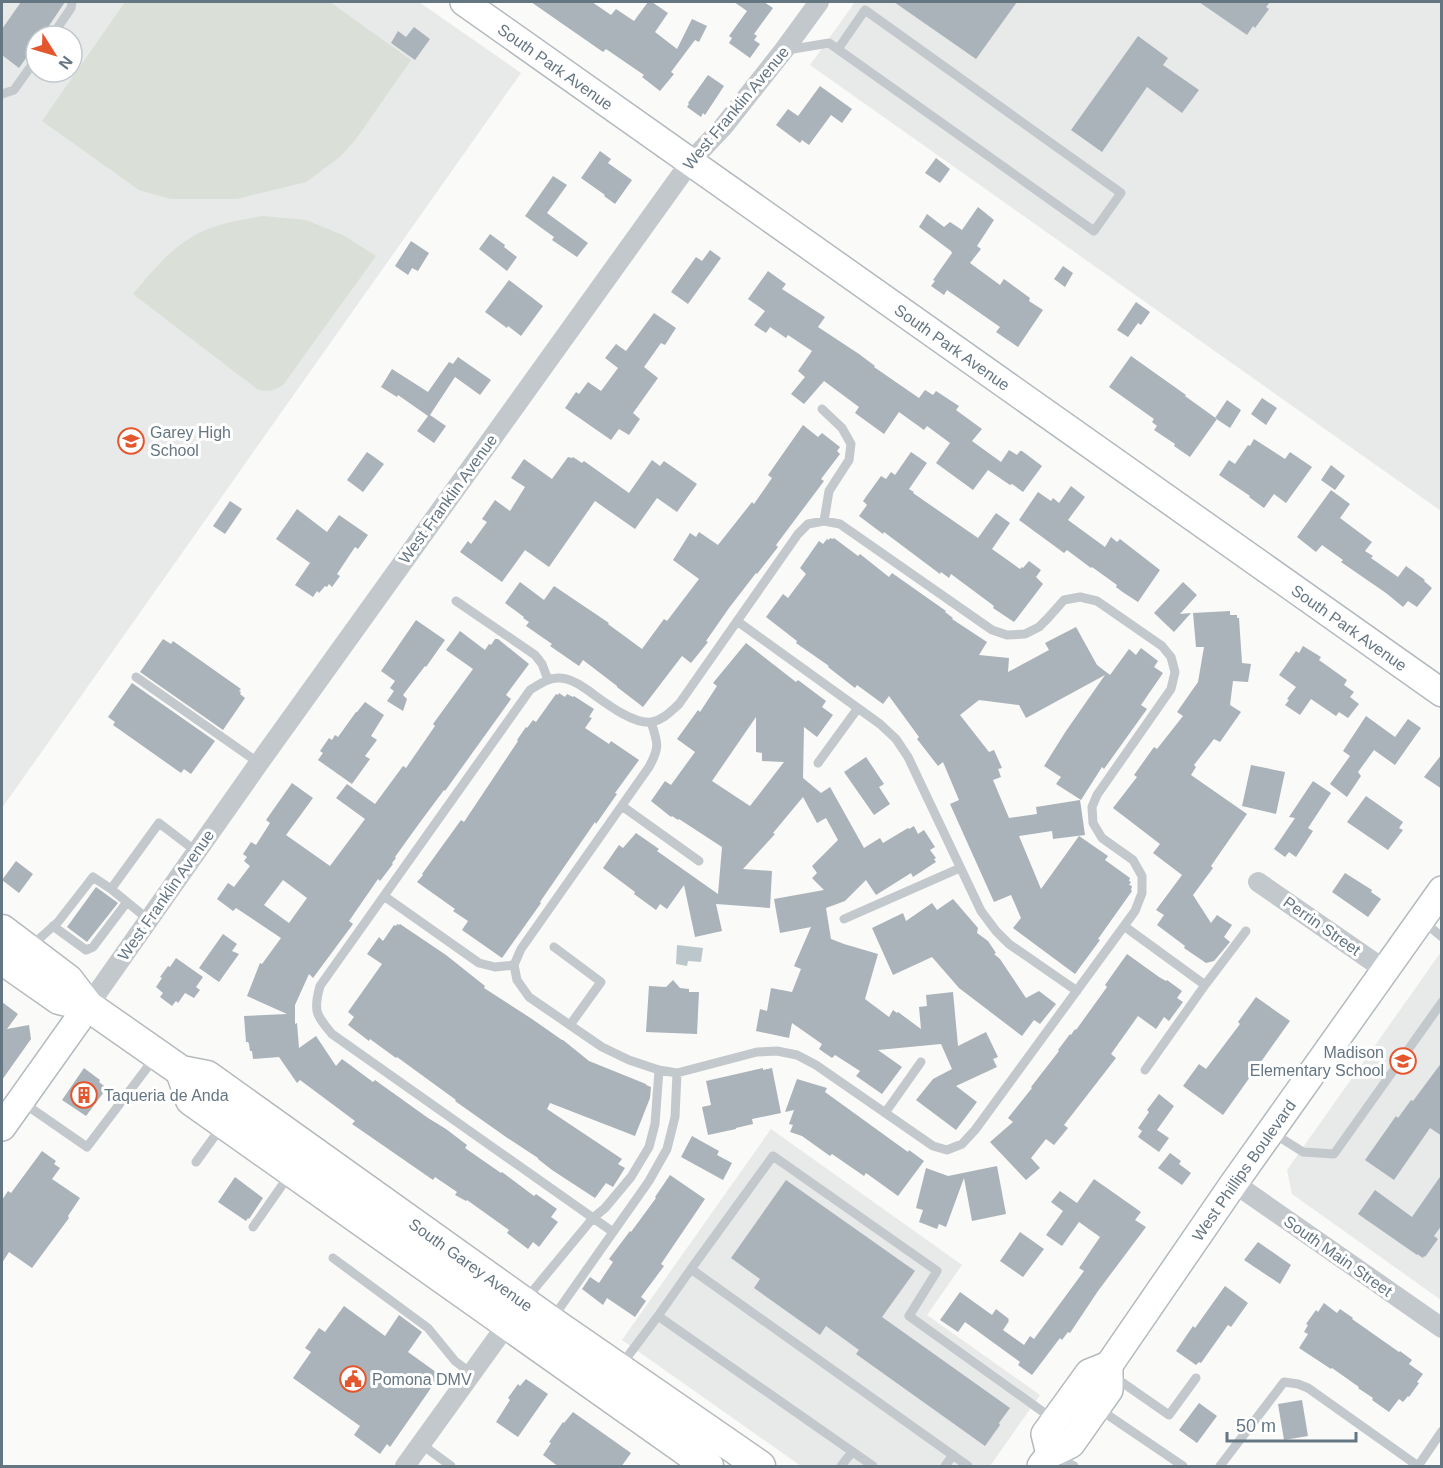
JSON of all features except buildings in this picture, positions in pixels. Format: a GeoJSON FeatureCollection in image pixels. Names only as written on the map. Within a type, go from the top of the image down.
{"type":"FeatureCollection","features":[{"type":"Feature","properties":{"kind":"main road","name":"South Garey Avenue"},"geometry":{"type":"LineString","coordinates":[[2,930],[15,954],[59,999],[88,1006],[169,1063],[207,1076],[515,1313],[708,1467]]}},
{"type":"Feature","properties":{"kind":"main road","name":"South Garey Avenue"},"geometry":{"type":"LineString","coordinates":[[169,1063],[191,1100],[292,1172],[515,1313],[550,1321],[760,1467]]}},
{"type":"Feature","properties":{"kind":"street","name":"South Park Avenue"},"geometry":{"type":"LineString","coordinates":[[464,2],[1442,693]]}},
{"type":"Feature","properties":{"kind":"street","name":"West Franklin Avenue"},"geometry":{"type":"LineString","coordinates":[[88,1006],[259,763],[691,161],[723,127],[819,2]]}},
{"type":"Feature","properties":{"kind":"street","name":"Perrin Street"},"geometry":{"type":"LineString","coordinates":[[1258,882],[1385,970]]}},
{"type":"Feature","properties":{"kind":"street","name":"West Phillips Boulevard"},"geometry":{"type":"LineString","coordinates":[[1046,1460],[1071,1444],[1109,1390],[1109,1370],[1234,1183],[1442,890]]}},
{"type":"Feature","properties":{"kind":"street"},"geometry":{"type":"LineString","coordinates":[[2,1127],[88,1006]]}},
{"type":"Feature","properties":{"kind":"street","name":"South Main Street"},"geometry":{"type":"LineString","coordinates":[[1234,1183],[1442,1328]]}},
{"type":"Feature","properties":{"kind":"street"},"geometry":{"type":"LineString","coordinates":[[405,1467],[515,1313]]}},
{"type":"Feature","properties":{"kind":"street","name":"West Phillips Boulevard"},"geometry":{"type":"LineString","coordinates":[[1046,1460],[1045,1434],[1089,1373],[1109,1370]]}},
{"type":"Feature","properties":{"kind":"lane"},"geometry":{"type":"LineString","coordinates":[[60,24],[71,8],[72,2]]}},
{"type":"Feature","properties":{"kind":"lane"},"geometry":{"type":"LineString","coordinates":[[784,50],[829,43],[1094,231],[1121,193],[865,10],[838,49]]}},
{"type":"Feature","properties":{"kind":"lane"},"geometry":{"type":"LineString","coordinates":[[2,94],[14,90],[24,76]]}},
{"type":"Feature","properties":{"kind":"lane"},"geometry":{"type":"LineString","coordinates":[[822,409],[842,428],[851,444],[849,460],[829,490],[824,521]]}},
{"type":"Feature","properties":{"kind":"lane"},"geometry":{"type":"LineString","coordinates":[[613,1232],[332,1034],[319,1018],[315,1002],[320,986],[531,690],[548,680],[562,678],[578,683],[633,719],[651,722],[667,716],[679,704],[798,534],[808,524],[824,521],[840,524],[992,630],[1007,635],[1025,634],[1039,627],[1064,600],[1080,597],[1097,601],[1162,646],[1171,657],[1175,672],[1171,689],[1097,795],[1092,807],[1093,823],[1102,838],[1133,860],[1142,876],[1142,893],[1135,911],[975,1130],[962,1144],[947,1149],[933,1146],[816,1065],[797,1055],[777,1051],[757,1052],[677,1073],[658,1070],[629,1060],[602,1047],[529,997],[517,980],[514,966],[521,949],[649,767],[658,742],[651,722]]}},
{"type":"Feature","properties":{"kind":"lane"},"geometry":{"type":"LineString","coordinates":[[456,601],[535,655],[542,664],[548,680]]}},
{"type":"Feature","properties":{"kind":"lane"},"geometry":{"type":"LineString","coordinates":[[737,621],[880,724],[896,739],[908,757],[981,911],[996,932],[1009,944],[1077,991]]}},
{"type":"Feature","properties":{"kind":"lane"},"geometry":{"type":"LineString","coordinates":[[136,676],[259,763]]}},
{"type":"Feature","properties":{"kind":"lane"},"geometry":{"type":"LineString","coordinates":[[818,763],[858,708]]}},
{"type":"Feature","properties":{"kind":"lane"},"geometry":{"type":"LineString","coordinates":[[622,806],[699,861]]}},
{"type":"Feature","properties":{"kind":"lane"},"geometry":{"type":"LineString","coordinates":[[111,889],[159,823],[197,852]]}},
{"type":"Feature","properties":{"kind":"lane"},"geometry":{"type":"LineString","coordinates":[[844,919],[960,868]]}},
{"type":"Feature","properties":{"kind":"lane"},"geometry":{"type":"LineString","coordinates":[[15,954],[58,922],[93,877],[148,920]]}},
{"type":"Feature","properties":{"kind":"lane"},"geometry":{"type":"LineString","coordinates":[[384,896],[479,963],[495,967],[514,966]]}},
{"type":"Feature","properties":{"kind":"lane"},"geometry":{"type":"LineString","coordinates":[[53,926],[86,950],[93,947],[127,902]]}},
{"type":"Feature","properties":{"kind":"lane"},"geometry":{"type":"LineString","coordinates":[[1421,919],[1442,937]]}},
{"type":"Feature","properties":{"kind":"lane"},"geometry":{"type":"LineString","coordinates":[[1124,926],[1205,985]]}},
{"type":"Feature","properties":{"kind":"lane"},"geometry":{"type":"LineString","coordinates":[[1145,1070],[1246,932]]}},
{"type":"Feature","properties":{"kind":"lane"},"geometry":{"type":"LineString","coordinates":[[554,947],[601,982],[570,1025]]}},
{"type":"Feature","properties":{"kind":"lane"},"geometry":{"type":"LineString","coordinates":[[1271,1131],[1303,1152],[1334,1154],[1442,1002]]}},
{"type":"Feature","properties":{"kind":"lane"},"geometry":{"type":"LineString","coordinates":[[885,1113],[921,1062]]}},
{"type":"Feature","properties":{"kind":"lane"},"geometry":{"type":"LineString","coordinates":[[20,1101],[87,1148],[169,1063]]}},
{"type":"Feature","properties":{"kind":"lane"},"geometry":{"type":"LineString","coordinates":[[515,1313],[593,1218],[605,1208],[631,1178],[649,1148],[654,1125],[658,1070]]}},
{"type":"Feature","properties":{"kind":"lane"},"geometry":{"type":"LineString","coordinates":[[550,1321],[649,1181],[667,1149],[675,1118],[677,1073]]}},
{"type":"Feature","properties":{"kind":"lane"},"geometry":{"type":"LineString","coordinates":[[196,1162],[224,1124]]}},
{"type":"Feature","properties":{"kind":"lane"},"geometry":{"type":"LineString","coordinates":[[619,1368],[773,1156],[937,1271],[909,1316],[1055,1420]]}},
{"type":"Feature","properties":{"kind":"lane"},"geometry":{"type":"LineString","coordinates":[[253,1227],[292,1172]]}},
{"type":"Feature","properties":{"kind":"lane"},"geometry":{"type":"LineString","coordinates":[[333,1258],[428,1328],[456,1362],[472,1374]]}},
{"type":"Feature","properties":{"kind":"lane"},"geometry":{"type":"LineString","coordinates":[[691,1269],[968,1467]]}},
{"type":"Feature","properties":{"kind":"lane"},"geometry":{"type":"LineString","coordinates":[[658,1316],[873,1467]]}},
{"type":"Feature","properties":{"kind":"lane"},"geometry":{"type":"LineString","coordinates":[[1109,1370],[1169,1415],[1196,1378]]}},
{"type":"Feature","properties":{"kind":"lane"},"geometry":{"type":"LineString","coordinates":[[1220,1467],[1284,1382],[1298,1384],[1308,1389],[1418,1466],[1442,1431]]}},
{"type":"Feature","properties":{"kind":"lane"},"geometry":{"type":"LineString","coordinates":[[1097,1407],[1183,1467]]}},
{"type":"Feature","properties":{"kind":"lane"},"geometry":{"type":"LineString","coordinates":[[421,1444],[451,1467]]}},
{"type":"Feature","properties":{"kind":"lane"},"geometry":{"type":"LineString","coordinates":[[841,1467],[852,1452]]}},
{"type":"Feature","properties":{"kind":"lane"},"geometry":{"type":"LineString","coordinates":[[945,1467],[953,1455]]}},
{"type":"Feature","properties":{"kind":"lane"},"geometry":{"type":"LineString","coordinates":[[1046,1460],[1074,1467]]}},
{"type":"Feature","properties":{"kind":"shaded area","name":"Garey High School"},"geometry":{"type":"Polygon","coordinates":[[[2,2],[419,2],[521,73],[2,808],[2,2]]]}},
{"type":"Feature","properties":{"kind":"shaded area"},"geometry":{"type":"Polygon","coordinates":[[[125,2],[330,2],[411,60],[356,139],[340,157],[306,182],[237,199],[171,199],[139,190],[42,121],[68,84],[84,84],[84,61],[125,2]]]}},
{"type":"Feature","properties":{"kind":"shaded area"},"geometry":{"type":"Polygon","coordinates":[[[855,2],[1441,2],[1441,511],[810,65],[855,2]]]}},
{"type":"Feature","properties":{"kind":"shaded area"},"geometry":{"type":"Polygon","coordinates":[[[262,216],[306,220],[343,235],[376,256],[283,385],[268,391],[257,389],[133,294],[166,257],[198,233],[234,221],[262,216]]]}},
{"type":"Feature","properties":{"kind":"shaded area"},"geometry":{"type":"Polygon","coordinates":[[[677,945],[703,948],[701,962],[688,961],[687,966],[676,964],[677,945]]]}},
{"type":"Feature","properties":{"kind":"shaded area","name":"Madison Elementary School"},"geometry":{"type":"Polygon","coordinates":[[[1441,952],[1441,1300],[1292,1194],[1287,1170],[1441,952]]]}},
{"type":"Feature","properties":{"kind":"shaded area"},"geometry":{"type":"Polygon","coordinates":[[[771,1129],[962,1265],[927,1315],[1040,1395],[990,1466],[801,1466],[622,1340],[771,1129]]]}},
{"type":"Feature","properties":{"kind":"place","name":"Garey High School"},"geometry":{"type":"Point","coordinates":[131,441]}},
{"type":"Feature","properties":{"kind":"place","name":"Madison Elementary School"},"geometry":{"type":"Point","coordinates":[1403,1061]}},
{"type":"Feature","properties":{"kind":"place","name":"Taqueria de Anda"},"geometry":{"type":"Point","coordinates":[84,1095]}},
{"type":"Feature","properties":{"kind":"place","name":"Pomona DMV"},"geometry":{"type":"Point","coordinates":[353,1379]}}]}
